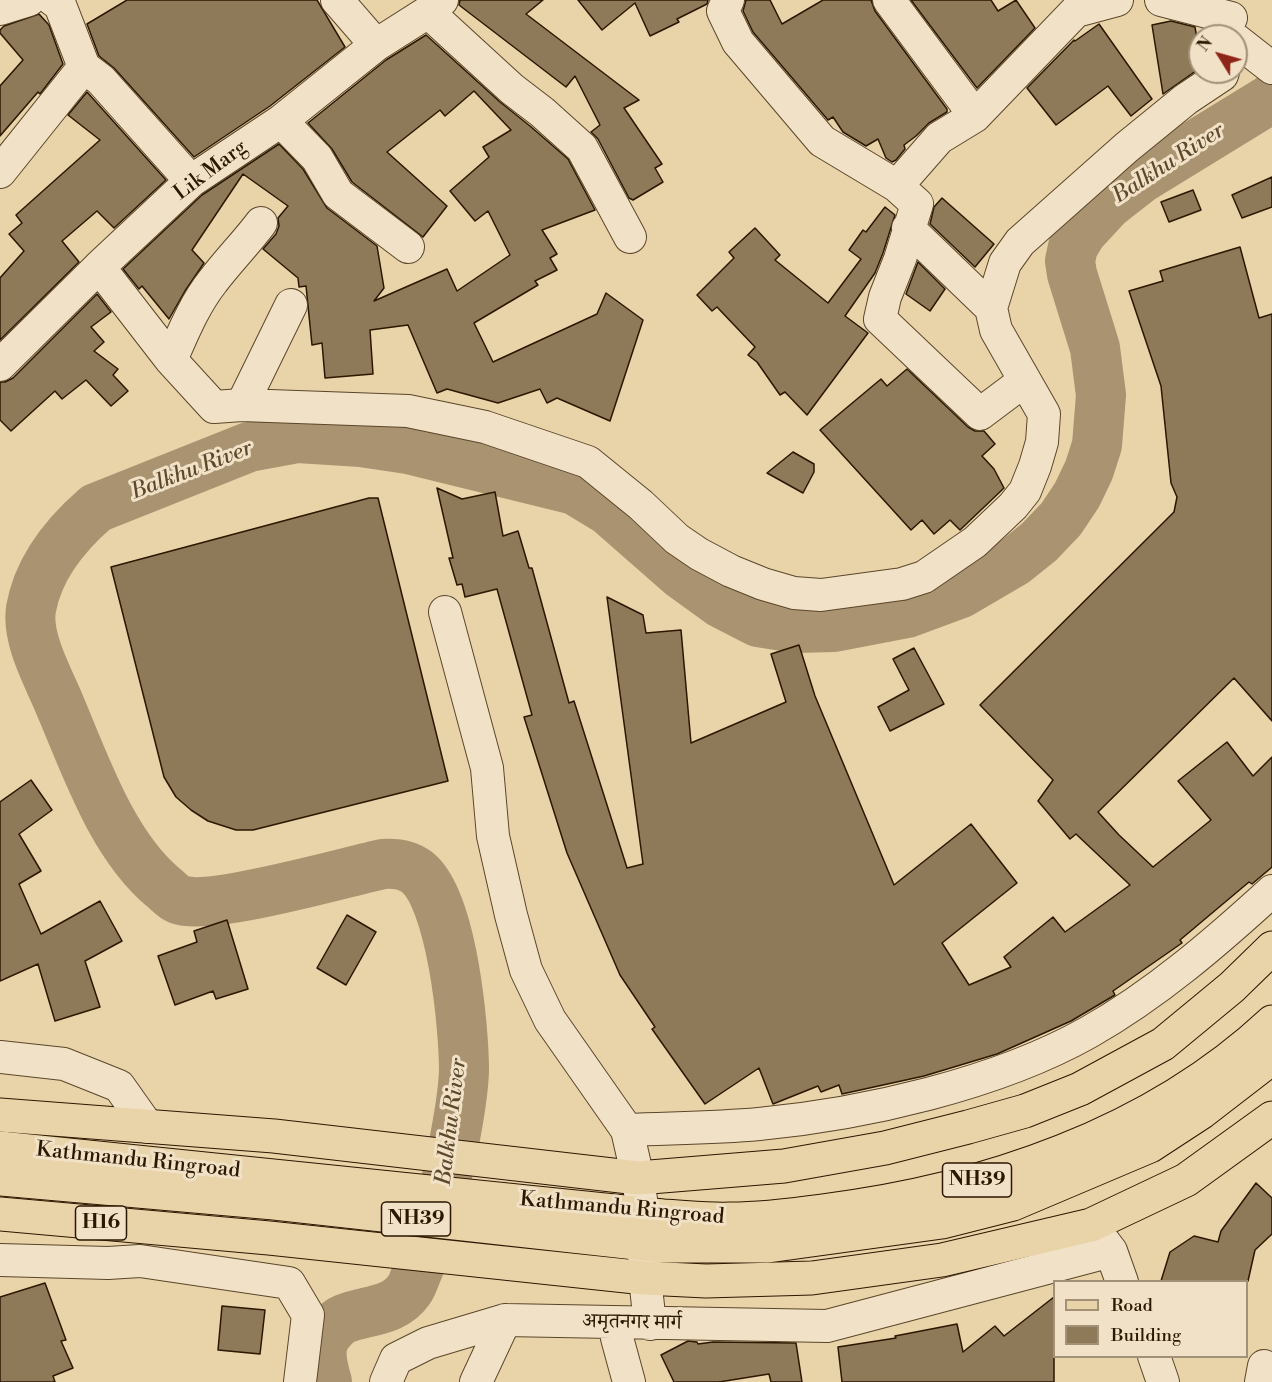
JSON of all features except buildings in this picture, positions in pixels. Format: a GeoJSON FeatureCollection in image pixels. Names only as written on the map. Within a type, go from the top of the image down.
{"type":"FeatureCollection","features":[{"type":"Feature","properties":{"kind":"main road"},"geometry":{"type":"LineString","coordinates":[[0,1115],[274,1136],[638,1178],[784,1166],[885,1148],[1025,1111],[1080,1089],[1163,1044],[1232,987],[1272,948]]}},
{"type":"Feature","properties":{"kind":"main road","name":"Kathmandu Ringroad"},"geometry":{"type":"LineString","coordinates":[[0,1148],[275,1189],[644,1229],[730,1219],[793,1215],[866,1206],[948,1189],[1010,1170],[1069,1147],[1122,1124],[1169,1099],[1227,1060],[1272,1022]]}},
{"type":"Feature","properties":{"kind":"main road","name":"Kathmandu Ringroad"},"geometry":{"type":"LineString","coordinates":[[644,1229],[663,1246],[768,1246],[942,1222],[1013,1204],[1150,1146],[1202,1112],[1272,1058]]}},
{"type":"Feature","properties":{"kind":"main road"},"geometry":{"type":"LineString","coordinates":[[645,1278],[706,1281],[812,1278],[942,1260],[1091,1225],[1186,1180],[1272,1118]]}},
{"type":"Feature","properties":{"kind":"main road","name":"Kathmandu Ringroad"},"geometry":{"type":"LineString","coordinates":[[0,1179],[275,1189]]}},
{"type":"Feature","properties":{"kind":"main road","name":"H16"},"geometry":{"type":"LineString","coordinates":[[0,1214],[203,1231],[645,1278]]}},
{"type":"Feature","properties":{"kind":"street"},"geometry":{"type":"LineString","coordinates":[[0,9],[29,0]]}},
{"type":"Feature","properties":{"kind":"street"},"geometry":{"type":"LineString","coordinates":[[53,0],[60,5],[84,67],[101,80],[192,182]]}},
{"type":"Feature","properties":{"kind":"street"},"geometry":{"type":"LineString","coordinates":[[337,0],[376,45]]}},
{"type":"Feature","properties":{"kind":"street"},"geometry":{"type":"LineString","coordinates":[[728,0],[723,11],[738,42],[822,141],[897,186],[916,204],[900,259],[885,297],[880,319],[980,414],[1024,381]]}},
{"type":"Feature","properties":{"kind":"street"},"geometry":{"type":"LineString","coordinates":[[890,0],[975,116]]}},
{"type":"Feature","properties":{"kind":"street"},"geometry":{"type":"LineString","coordinates":[[897,186],[939,138],[975,116],[1076,11],[1117,0]]}},
{"type":"Feature","properties":{"kind":"street"},"geometry":{"type":"LineString","coordinates":[[1161,0],[1224,24]]}},
{"type":"Feature","properties":{"kind":"street"},"geometry":{"type":"LineString","coordinates":[[435,6],[512,89],[582,148],[630,237]]}},
{"type":"Feature","properties":{"kind":"street","name":"Lik Marg"},"geometry":{"type":"LineString","coordinates":[[0,365],[99,267],[192,182],[281,121],[376,45],[435,6]]}},
{"type":"Feature","properties":{"kind":"street"},"geometry":{"type":"LineString","coordinates":[[1248,42],[1272,68]]}},
{"type":"Feature","properties":{"kind":"street"},"geometry":{"type":"LineString","coordinates":[[0,172],[84,67]]}},
{"type":"Feature","properties":{"kind":"street"},"geometry":{"type":"LineString","coordinates":[[99,267],[171,360],[214,407],[242,405],[408,411],[485,427],[588,462],[641,505],[677,539],[731,571],[763,584],[794,593],[821,595],[902,584],[924,576],[975,542],[1013,506],[1024,491],[1035,466],[1042,442],[1044,414],[996,330],[991,308],[1005,263],[1020,242],[1135,140],[1208,84]]}},
{"type":"Feature","properties":{"kind":"street"},"geometry":{"type":"LineString","coordinates":[[281,121],[317,158],[338,194],[408,247]]}},
{"type":"Feature","properties":{"kind":"street"},"geometry":{"type":"LineString","coordinates":[[171,360],[201,298],[213,280],[240,251],[261,223]]}},
{"type":"Feature","properties":{"kind":"street"},"geometry":{"type":"LineString","coordinates":[[909,228],[991,308]]}},
{"type":"Feature","properties":{"kind":"street"},"geometry":{"type":"LineString","coordinates":[[242,405],[291,305]]}},
{"type":"Feature","properties":{"kind":"street"},"geometry":{"type":"LineString","coordinates":[[445,612],[487,768],[493,836],[526,970],[550,1020],[604,1094],[627,1130],[638,1178],[644,1229],[645,1278],[650,1324]]}},
{"type":"Feature","properties":{"kind":"street"},"geometry":{"type":"LineString","coordinates":[[627,1130],[760,1124],[849,1111],[960,1084],[1026,1062],[1087,1033],[1136,1002],[1192,961],[1272,891]]}},
{"type":"Feature","properties":{"kind":"street"},"geometry":{"type":"LineString","coordinates":[[0,1057],[64,1064],[119,1086],[148,1127]]}},
{"type":"Feature","properties":{"kind":"street"},"geometry":{"type":"LineString","coordinates":[[1091,1225],[1111,1251],[1122,1280]]}},
{"type":"Feature","properties":{"kind":"street","name":"अमृतनगर मार्ग"},"geometry":{"type":"LineString","coordinates":[[386,1382],[396,1359],[428,1343],[505,1320],[827,1326],[1111,1251]]}},
{"type":"Feature","properties":{"kind":"street"},"geometry":{"type":"LineString","coordinates":[[0,1260],[108,1263],[140,1261],[290,1283],[308,1315],[300,1382]]}},
{"type":"Feature","properties":{"kind":"street"},"geometry":{"type":"LineString","coordinates":[[476,1382],[505,1320]]}},
{"type":"Feature","properties":{"kind":"street"},"geometry":{"type":"LineString","coordinates":[[616,1323],[617,1338],[629,1382]]}},
{"type":"Feature","properties":{"kind":"street"},"geometry":{"type":"LineString","coordinates":[[1156,1358],[1162,1382]]}},
{"type":"Feature","properties":{"kind":"waterway","name":"Balkhu River"},"geometry":{"type":"LineString","coordinates":[[327,1382],[322,1355],[326,1336],[342,1320],[396,1303],[409,1290],[430,1240],[443,1194],[458,1120],[464,1071],[462,1025],[454,965],[439,908],[429,886],[417,872],[409,867],[396,864],[383,864],[246,896],[217,900],[194,902],[178,899],[164,888],[146,871],[130,850],[103,804],[35,647],[30,621],[31,609],[40,580],[55,553],[74,529],[96,508],[249,447],[298,438],[361,442],[408,449],[575,490],[608,510],[681,574],[721,603],[758,622],[796,628],[834,627],[907,613],[961,593],[1014,562],[1039,542],[1061,519],[1077,495],[1089,470],[1097,445],[1101,395],[1095,348],[1070,261],[1073,247],[1082,232],[1108,204],[1140,179],[1272,98]]}}]}
